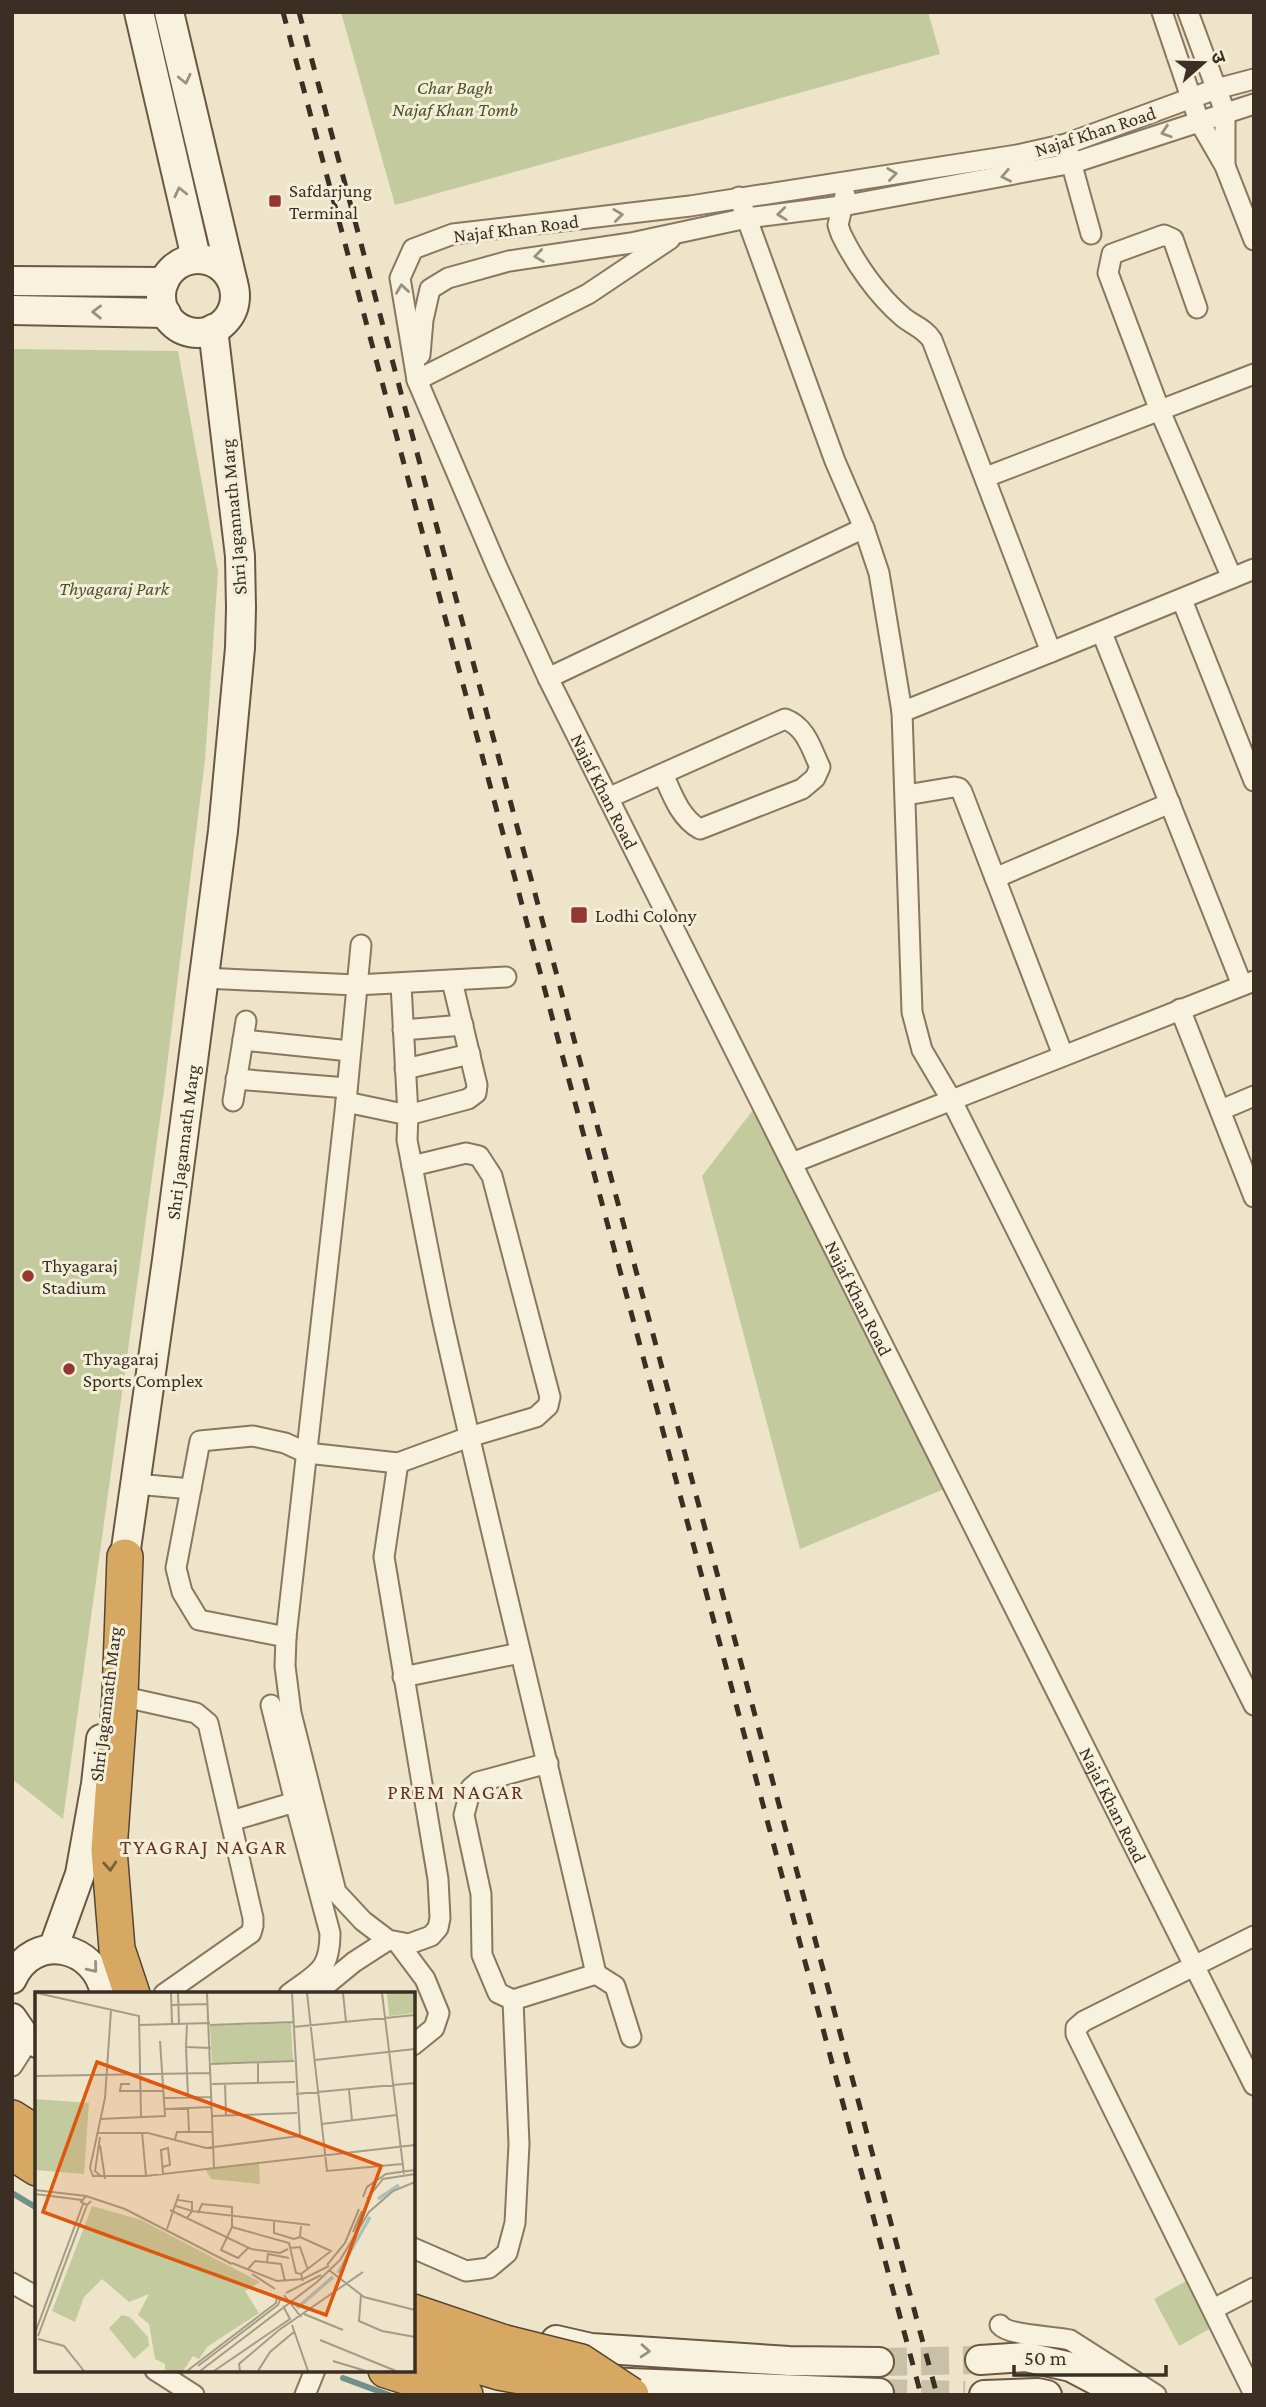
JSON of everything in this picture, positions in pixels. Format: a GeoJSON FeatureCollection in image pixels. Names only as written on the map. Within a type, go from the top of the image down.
{"type":"FeatureCollection","features":[{"type":"Feature","properties":{"kind":"highway"},"geometry":{"type":"LineString","coordinates":[[125,1557],[109,1850],[117,1949],[131,1992]]}},
{"type":"Feature","properties":{"kind":"highway"},"geometry":{"type":"LineString","coordinates":[[12,2118],[35,2133]]}},
{"type":"Feature","properties":{"kind":"highway"},"geometry":{"type":"LineString","coordinates":[[12,2152],[35,2167]]}},
{"type":"Feature","properties":{"kind":"highway"},"geometry":{"type":"LineString","coordinates":[[415,2313],[505,2343],[580,2361],[631,2395]]}},
{"type":"Feature","properties":{"kind":"highway"},"geometry":{"type":"LineString","coordinates":[[415,2348],[499,2372],[600,2390]]}},
{"type":"Feature","properties":{"kind":"highway"},"geometry":{"type":"LineString","coordinates":[[392,2372],[464,2395]]}},
{"type":"Feature","properties":{"kind":"street"},"geometry":{"type":"LineString","coordinates":[[139,12],[196,258]]}},
{"type":"Feature","properties":{"kind":"street"},"geometry":{"type":"LineString","coordinates":[[169,12],[233,283],[235,296],[227,318],[213,329],[201,333],[186,331],[174,324],[161,302],[163,282],[170,271],[180,263],[196,258],[215,263],[233,283]]}},
{"type":"Feature","properties":{"kind":"street"},"geometry":{"type":"LineString","coordinates":[[1162,12],[1199,121],[1225,166],[1254,240]]}},
{"type":"Feature","properties":{"kind":"street"},"geometry":{"type":"LineString","coordinates":[[1188,12],[1225,112],[1225,166]]}},
{"type":"Feature","properties":{"kind":"street","name":"Najaf Khan Road"},"geometry":{"type":"LineString","coordinates":[[1254,79],[1216,89],[1066,144],[1017,155],[668,209],[453,234],[413,249],[400,278],[417,380],[548,678],[1254,2085]]}},
{"type":"Feature","properties":{"kind":"street"},"geometry":{"type":"LineString","coordinates":[[417,380],[423,320],[430,289],[448,278],[509,261],[631,243],[747,218],[842,206],[1073,163],[1254,104]]}},
{"type":"Feature","properties":{"kind":"street"},"geometry":{"type":"LineString","coordinates":[[1066,144],[1091,234]]}},
{"type":"Feature","properties":{"kind":"street"},"geometry":{"type":"LineString","coordinates":[[848,180],[838,225],[841,234],[871,282],[902,316],[927,331],[932,340],[1051,652]]}},
{"type":"Feature","properties":{"kind":"street"},"geometry":{"type":"LineString","coordinates":[[739,197],[835,461],[864,528],[879,573],[902,712],[912,1012],[922,1050],[951,1099],[1254,1705]]}},
{"type":"Feature","properties":{"kind":"street"},"geometry":{"type":"LineString","coordinates":[[417,380],[588,294],[679,233]]}},
{"type":"Feature","properties":{"kind":"street"},"geometry":{"type":"LineString","coordinates":[[1197,308],[1173,239],[1164,235],[1112,254],[1108,273],[1160,411],[1232,578]]}},
{"type":"Feature","properties":{"kind":"street"},"geometry":{"type":"LineString","coordinates":[[12,281],[163,282]]}},
{"type":"Feature","properties":{"kind":"street"},"geometry":{"type":"LineString","coordinates":[[12,310],[166,313]]}},
{"type":"Feature","properties":{"kind":"street","name":"Shri Jagannath Marg"},"geometry":{"type":"LineString","coordinates":[[53,1949],[80,1874],[96,1784],[107,1672],[136,1484],[223,831],[241,608],[240,556],[213,329]]}},
{"type":"Feature","properties":{"kind":"street"},"geometry":{"type":"LineString","coordinates":[[986,477],[1254,374]]}},
{"type":"Feature","properties":{"kind":"street"},"geometry":{"type":"LineString","coordinates":[[548,678],[864,528]]}},
{"type":"Feature","properties":{"kind":"street"},"geometry":{"type":"LineString","coordinates":[[902,712],[1254,569]]}},
{"type":"Feature","properties":{"kind":"street"},"geometry":{"type":"LineString","coordinates":[[1182,600],[1253,776]]}},
{"type":"Feature","properties":{"kind":"street"},"geometry":{"type":"LineString","coordinates":[[792,1163],[1248,983],[1170,803],[1102,633]]}},
{"type":"Feature","properties":{"kind":"street"},"geometry":{"type":"LineString","coordinates":[[608,798],[785,719],[797,723],[820,767],[815,778],[802,789],[700,829],[690,824],[679,808],[663,774]]}},
{"type":"Feature","properties":{"kind":"street"},"geometry":{"type":"LineString","coordinates":[[906,795],[959,788],[1063,1055]]}},
{"type":"Feature","properties":{"kind":"street"},"geometry":{"type":"LineString","coordinates":[[995,878],[1170,803]]}},
{"type":"Feature","properties":{"kind":"street"},"geometry":{"type":"LineString","coordinates":[[360,945],[285,1666],[291,1713],[336,1892],[363,1921],[393,1941],[425,1979],[439,2013],[434,2028],[415,2043]]}},
{"type":"Feature","properties":{"kind":"street"},"geometry":{"type":"LineString","coordinates":[[204,978],[356,985],[506,977]]}},
{"type":"Feature","properties":{"kind":"street"},"geometry":{"type":"LineString","coordinates":[[236,1079],[346,1095],[408,1115],[468,1099],[476,1093],[477,1085],[452,981]]}},
{"type":"Feature","properties":{"kind":"street"},"geometry":{"type":"LineString","coordinates":[[401,984],[407,1140],[443,1320],[596,1974],[615,1986],[631,2036]]}},
{"type":"Feature","properties":{"kind":"street"},"geometry":{"type":"LineString","coordinates":[[1180,1009],[1254,1197]]}},
{"type":"Feature","properties":{"kind":"street"},"geometry":{"type":"LineString","coordinates":[[403,1030],[463,1025]]}},
{"type":"Feature","properties":{"kind":"street"},"geometry":{"type":"LineString","coordinates":[[233,1101],[244,1030],[350,1051]]}},
{"type":"Feature","properties":{"kind":"street"},"geometry":{"type":"LineString","coordinates":[[405,1069],[470,1054]]}},
{"type":"Feature","properties":{"kind":"street"},"geometry":{"type":"LineString","coordinates":[[1221,1110],[1254,1097]]}},
{"type":"Feature","properties":{"kind":"street"},"geometry":{"type":"LineString","coordinates":[[286,1637],[199,1620],[182,1592],[176,1568],[200,1441],[253,1436],[285,1443],[307,1453],[398,1464],[469,1437],[536,1418],[548,1406],[550,1397],[492,1176],[479,1156],[466,1153],[412,1166]]}},
{"type":"Feature","properties":{"kind":"street"},"geometry":{"type":"LineString","coordinates":[[317,1992],[354,1962],[393,1941],[409,1944],[431,1936],[438,1928],[440,1918],[438,1879],[384,1558],[398,1464]]}},
{"type":"Feature","properties":{"kind":"street"},"geometry":{"type":"LineString","coordinates":[[136,1484],[191,1489]]}},
{"type":"Feature","properties":{"kind":"street"},"geometry":{"type":"LineString","coordinates":[[403,1677],[520,1653]]}},
{"type":"Feature","properties":{"kind":"street"},"geometry":{"type":"LineString","coordinates":[[119,1698],[196,1713],[204,1717],[211,1733],[253,1926],[251,1933],[242,1940],[166,1992]]}},
{"type":"Feature","properties":{"kind":"street"},"geometry":{"type":"LineString","coordinates":[[271,1705],[330,1933],[330,1954],[324,1967],[292,1992]]}},
{"type":"Feature","properties":{"kind":"street"},"geometry":{"type":"LineString","coordinates":[[548,1762],[478,1782],[471,1788],[464,1815],[481,1894],[482,1955],[498,1993],[513,2000],[596,1974]]}},
{"type":"Feature","properties":{"kind":"street"},"geometry":{"type":"LineString","coordinates":[[231,1821],[295,1802]]}},
{"type":"Feature","properties":{"kind":"street"},"geometry":{"type":"LineString","coordinates":[[1254,1936],[1084,2021],[1076,2028],[1076,2034],[1254,2394]]}},
{"type":"Feature","properties":{"kind":"street"},"geometry":{"type":"LineString","coordinates":[[12,1979],[24,1962],[37,1953],[53,1949],[69,1950],[83,1957],[95,1968],[103,1982],[105,1992]]}},
{"type":"Feature","properties":{"kind":"street"},"geometry":{"type":"LineString","coordinates":[[415,2249],[467,2271],[489,2268],[507,2253],[515,2223],[519,2144],[513,2000]]}},
{"type":"Feature","properties":{"kind":"street"},"geometry":{"type":"LineString","coordinates":[[13,2066],[21,2029]]}},
{"type":"Feature","properties":{"kind":"street"},"geometry":{"type":"LineString","coordinates":[[12,2283],[35,2296]]}},
{"type":"Feature","properties":{"kind":"street"},"geometry":{"type":"LineString","coordinates":[[1213,2309],[1254,2288]]}},
{"type":"Feature","properties":{"kind":"street"},"geometry":{"type":"LineString","coordinates":[[415,2298],[482,2323],[591,2348],[789,2361],[879,2362]]}},
{"type":"Feature","properties":{"kind":"street"},"geometry":{"type":"LineString","coordinates":[[1000,2325],[1007,2331],[1070,2340],[1156,2395]]}},
{"type":"Feature","properties":{"kind":"street"},"geometry":{"type":"LineString","coordinates":[[415,2328],[446,2341],[600,2390],[879,2393]]}},
{"type":"Feature","properties":{"kind":"street"},"geometry":{"type":"LineString","coordinates":[[591,2348],[600,2390]]}},
{"type":"Feature","properties":{"kind":"street"},"geometry":{"type":"LineString","coordinates":[[980,2360],[1026,2357],[1071,2367],[1124,2395]]}},
{"type":"Feature","properties":{"kind":"street"},"geometry":{"type":"LineString","coordinates":[[158,2372],[194,2395]]}},
{"type":"Feature","properties":{"kind":"street"},"geometry":{"type":"LineString","coordinates":[[305,2395],[314,2372]]}},
{"type":"Feature","properties":{"kind":"street"},"geometry":{"type":"LineString","coordinates":[[984,2395],[1046,2395]]}},
{"type":"Feature","properties":{"kind":"green space","name":"Char Bagh Najaf Khan Tomb"},"geometry":{"type":"Polygon","coordinates":[[[341,12],[928,12],[940,54],[395,205],[341,12]]]}},
{"type":"Feature","properties":{"kind":"green space","name":"Thyagaraj Park"},"geometry":{"type":"Polygon","coordinates":[[[12,349],[178,351],[218,572],[205,760],[164,1090],[63,1819],[12,1779],[12,349]]]}},
{"type":"Feature","properties":{"kind":"green space"},"geometry":{"type":"Polygon","coordinates":[[[760,1101],[954,1485],[800,1549],[702,1176],[760,1101]]]}},
{"type":"Feature","properties":{"kind":"green space"},"geometry":{"type":"Polygon","coordinates":[[[1188,2280],[1213,2327],[1179,2346],[1154,2299],[1188,2280]]]}},
{"type":"Feature","properties":{"kind":"waterway"},"geometry":{"type":"LineString","coordinates":[[12,2193],[35,2207]]}},
{"type":"Feature","properties":{"kind":"waterway"},"geometry":{"type":"LineString","coordinates":[[343,2378],[389,2395]]}},
{"type":"Feature","properties":{"kind":"tunnel"},"geometry":{"type":"LineString","coordinates":[[879,2362],[980,2360]]}},
{"type":"Feature","properties":{"kind":"tunnel"},"geometry":{"type":"LineString","coordinates":[[879,2393],[965,2395]]}},
{"type":"Feature","properties":{"kind":"railway"},"geometry":{"type":"LineString","coordinates":[[283,12],[921,2395]]}},
{"type":"Feature","properties":{"kind":"railway"},"geometry":{"type":"LineString","coordinates":[[299,12],[937,2395]]}},
{"type":"Feature","properties":{"kind":"place","name":"Safdarjung Terminal"},"geometry":{"type":"Point","coordinates":[275,201]}},
{"type":"Feature","properties":{"kind":"place","name":"Lodhi Colony"},"geometry":{"type":"Point","coordinates":[579,915]}},
{"type":"Feature","properties":{"kind":"place","name":"Thyagaraj Stadium"},"geometry":{"type":"Point","coordinates":[28,1276]}},
{"type":"Feature","properties":{"kind":"place","name":"Thyagaraj Sports Complex"},"geometry":{"type":"Point","coordinates":[69,1369]}},
{"type":"Feature","properties":{"kind":"district","name":"PREM NAGAR"},"geometry":{"type":"Point","coordinates":[456,1792]}},
{"type":"Feature","properties":{"kind":"district","name":"TYAGRAJ NAGAR"},"geometry":{"type":"Point","coordinates":[204,1847]}}]}
